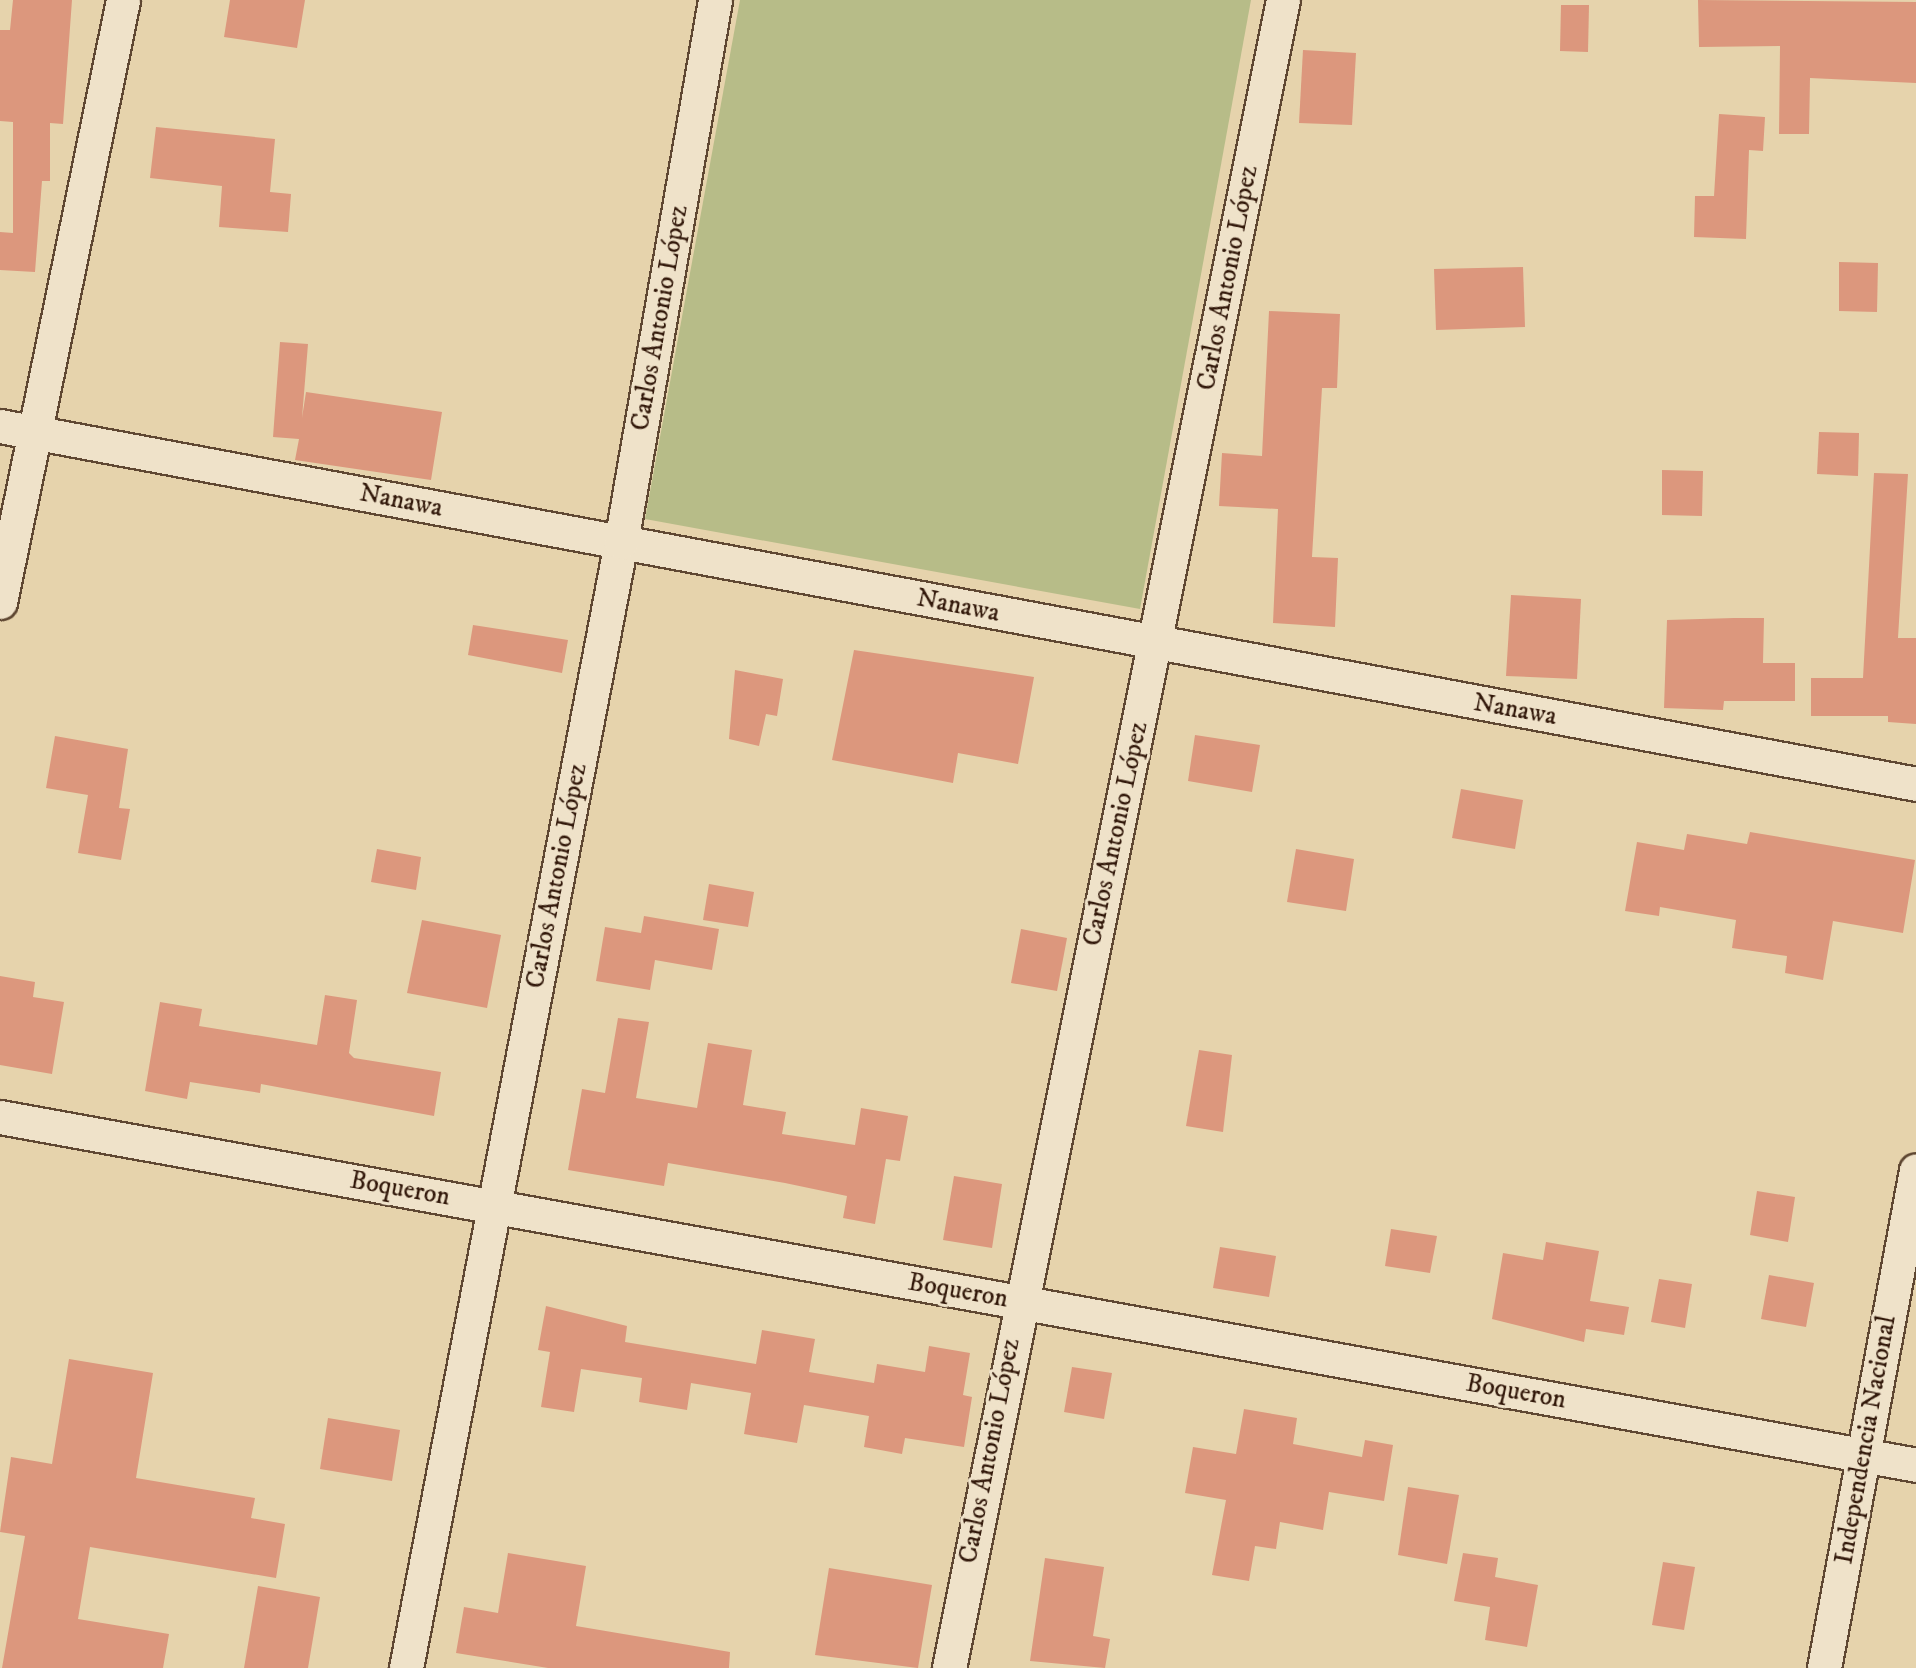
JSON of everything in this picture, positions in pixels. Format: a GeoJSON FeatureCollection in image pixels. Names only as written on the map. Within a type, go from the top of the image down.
{"type":"FeatureCollection","features":[{"type":"Feature","properties":{"kind":"street"},"geometry":{"type":"LineString","coordinates":[[0,602],[123,0]]}},
{"type":"Feature","properties":{"kind":"street","name":"Carlos Antonio López"},"geometry":{"type":"LineString","coordinates":[[406,1668],[621,542],[715,0]]}},
{"type":"Feature","properties":{"kind":"street","name":"Carlos Antonio López"},"geometry":{"type":"LineString","coordinates":[[949,1668],[1018,1302],[1156,643],[1283,0]]}},
{"type":"Feature","properties":{"kind":"street","name":"Nanawa"},"geometry":{"type":"LineString","coordinates":[[0,426],[1916,784]]}},
{"type":"Feature","properties":{"kind":"street","name":"Boqueron"},"geometry":{"type":"LineString","coordinates":[[0,1116],[1916,1465]]}},
{"type":"Feature","properties":{"kind":"street","name":"Independencia Nacional"},"geometry":{"type":"LineString","coordinates":[[1824,1668],[1916,1170]]}},
{"type":"Feature","properties":{"kind":"green space"},"geometry":{"type":"Polygon","coordinates":[[[740,0],[1251,0],[1140,609],[645,519],[740,0]]]}},
{"type":"Feature","properties":{"kind":"building"},"geometry":{"type":"Polygon","coordinates":[[[13,0],[72,0],[63,124],[50,123],[50,181],[42,181],[35,272],[0,270],[0,232],[13,233],[13,122],[0,121],[0,30],[10,30],[13,0]]]}},
{"type":"Feature","properties":{"kind":"building"},"geometry":{"type":"Polygon","coordinates":[[[230,0],[305,0],[297,48],[224,37],[230,0]]]}},
{"type":"Feature","properties":{"kind":"building"},"geometry":{"type":"Polygon","coordinates":[[[1698,0],[1916,2],[1916,83],[1810,78],[1809,134],[1779,134],[1780,46],[1699,47],[1698,0]]]}},
{"type":"Feature","properties":{"kind":"building"},"geometry":{"type":"Polygon","coordinates":[[[1561,5],[1589,5],[1588,52],[1560,51],[1561,5]]]}},
{"type":"Feature","properties":{"kind":"building"},"geometry":{"type":"Polygon","coordinates":[[[1303,50],[1356,53],[1352,125],[1299,123],[1303,50]]]}},
{"type":"Feature","properties":{"kind":"building"},"geometry":{"type":"Polygon","coordinates":[[[1719,114],[1765,117],[1763,151],[1749,150],[1746,239],[1694,237],[1695,196],[1714,196],[1719,114]]]}},
{"type":"Feature","properties":{"kind":"building"},"geometry":{"type":"Polygon","coordinates":[[[156,127],[275,139],[270,192],[291,194],[288,232],[219,227],[222,186],[150,178],[156,127]]]}},
{"type":"Feature","properties":{"kind":"building"},"geometry":{"type":"Polygon","coordinates":[[[1839,262],[1878,263],[1877,312],[1839,311],[1839,262]]]}},
{"type":"Feature","properties":{"kind":"building"},"geometry":{"type":"Polygon","coordinates":[[[1523,267],[1525,327],[1436,330],[1434,269],[1523,267]]]}},
{"type":"Feature","properties":{"kind":"building"},"geometry":{"type":"Polygon","coordinates":[[[1269,311],[1340,314],[1337,388],[1322,388],[1312,557],[1338,558],[1335,627],[1273,623],[1278,509],[1219,506],[1222,453],[1262,456],[1269,311]]]}},
{"type":"Feature","properties":{"kind":"building"},"geometry":{"type":"Polygon","coordinates":[[[280,342],[308,344],[302,418],[306,392],[442,412],[431,480],[295,460],[299,439],[273,437],[280,342]]]}},
{"type":"Feature","properties":{"kind":"building"},"geometry":{"type":"Polygon","coordinates":[[[1819,432],[1859,433],[1858,476],[1817,474],[1819,432]]]}},
{"type":"Feature","properties":{"kind":"building"},"geometry":{"type":"Polygon","coordinates":[[[1662,470],[1703,471],[1702,516],[1662,515],[1662,470]]]}},
{"type":"Feature","properties":{"kind":"building"},"geometry":{"type":"Polygon","coordinates":[[[1874,473],[1908,474],[1898,638],[1916,638],[1916,724],[1888,722],[1888,716],[1811,716],[1811,678],[1863,678],[1874,473]]]}},
{"type":"Feature","properties":{"kind":"building"},"geometry":{"type":"Polygon","coordinates":[[[1511,595],[1581,599],[1577,679],[1506,676],[1511,595]]]}},
{"type":"Feature","properties":{"kind":"building"},"geometry":{"type":"Polygon","coordinates":[[[1764,618],[1763,663],[1795,663],[1795,701],[1724,701],[1723,710],[1664,708],[1667,620],[1764,618]]]}},
{"type":"Feature","properties":{"kind":"building"},"geometry":{"type":"Polygon","coordinates":[[[473,625],[568,640],[562,673],[468,655],[473,625]]]}},
{"type":"Feature","properties":{"kind":"building"},"geometry":{"type":"Polygon","coordinates":[[[854,650],[1034,677],[1018,764],[958,753],[953,783],[832,760],[854,650]]]}},
{"type":"Feature","properties":{"kind":"building"},"geometry":{"type":"Polygon","coordinates":[[[735,670],[783,679],[777,716],[766,714],[759,746],[729,739],[735,670]]]}},
{"type":"Feature","properties":{"kind":"building"},"geometry":{"type":"Polygon","coordinates":[[[1195,735],[1260,745],[1252,792],[1188,781],[1195,735]]]}},
{"type":"Feature","properties":{"kind":"building"},"geometry":{"type":"Polygon","coordinates":[[[55,736],[128,749],[119,808],[130,809],[121,860],[78,853],[88,795],[46,788],[55,736]]]}},
{"type":"Feature","properties":{"kind":"building"},"geometry":{"type":"Polygon","coordinates":[[[1461,789],[1523,800],[1515,849],[1452,838],[1461,789]]]}},
{"type":"Feature","properties":{"kind":"building"},"geometry":{"type":"Polygon","coordinates":[[[1750,832],[1915,860],[1903,933],[1833,921],[1823,980],[1785,973],[1787,956],[1732,948],[1736,920],[1660,907],[1659,916],[1625,911],[1637,842],[1684,850],[1687,834],[1747,844],[1750,832]]]}},
{"type":"Feature","properties":{"kind":"building"},"geometry":{"type":"Polygon","coordinates":[[[377,849],[421,857],[416,890],[371,882],[377,849]]]}},
{"type":"Feature","properties":{"kind":"building"},"geometry":{"type":"Polygon","coordinates":[[[1296,849],[1354,859],[1346,911],[1287,902],[1296,849]]]}},
{"type":"Feature","properties":{"kind":"building"},"geometry":{"type":"Polygon","coordinates":[[[709,884],[754,892],[748,927],[703,920],[709,884]]]}},
{"type":"Feature","properties":{"kind":"building"},"geometry":{"type":"Polygon","coordinates":[[[644,916],[719,929],[712,970],[655,960],[650,990],[596,981],[605,927],[641,933],[644,916]]]}},
{"type":"Feature","properties":{"kind":"building"},"geometry":{"type":"Polygon","coordinates":[[[422,920],[501,935],[487,1008],[407,993],[422,920]]]}},
{"type":"Feature","properties":{"kind":"building"},"geometry":{"type":"Polygon","coordinates":[[[1021,929],[1067,938],[1057,991],[1011,983],[1021,929]]]}},
{"type":"Feature","properties":{"kind":"building"},"geometry":{"type":"Polygon","coordinates":[[[0,976],[35,982],[33,997],[64,1002],[52,1074],[0,1065],[0,976]]]}},
{"type":"Feature","properties":{"kind":"building"},"geometry":{"type":"Polygon","coordinates":[[[325,995],[357,1000],[349,1053],[354,1058],[441,1072],[434,1116],[261,1084],[260,1093],[190,1082],[187,1099],[145,1091],[160,1002],[202,1009],[199,1026],[317,1045],[325,995]]]}},
{"type":"Feature","properties":{"kind":"building"},"geometry":{"type":"Polygon","coordinates":[[[618,1018],[649,1022],[636,1098],[697,1108],[708,1043],[752,1050],[743,1105],[786,1112],[782,1134],[855,1145],[861,1108],[908,1116],[900,1161],[886,1159],[875,1224],[843,1218],[847,1196],[785,1183],[668,1163],[664,1186],[568,1170],[582,1089],[605,1093],[618,1018]]]}},
{"type":"Feature","properties":{"kind":"building"},"geometry":{"type":"Polygon","coordinates":[[[1199,1050],[1232,1055],[1223,1132],[1186,1126],[1199,1050]]]}},
{"type":"Feature","properties":{"kind":"building"},"geometry":{"type":"Polygon","coordinates":[[[954,1176],[1002,1184],[992,1248],[943,1240],[954,1176]]]}},
{"type":"Feature","properties":{"kind":"building"},"geometry":{"type":"Polygon","coordinates":[[[1757,1191],[1795,1197],[1788,1242],[1750,1235],[1757,1191]]]}},
{"type":"Feature","properties":{"kind":"building"},"geometry":{"type":"Polygon","coordinates":[[[1391,1229],[1437,1236],[1430,1273],[1385,1266],[1391,1229]]]}},
{"type":"Feature","properties":{"kind":"building"},"geometry":{"type":"Polygon","coordinates":[[[1546,1242],[1599,1251],[1590,1301],[1629,1307],[1624,1335],[1586,1329],[1584,1342],[1492,1319],[1503,1253],[1543,1260],[1546,1242]]]}},
{"type":"Feature","properties":{"kind":"building"},"geometry":{"type":"Polygon","coordinates":[[[1220,1247],[1276,1256],[1269,1297],[1213,1288],[1220,1247]]]}},
{"type":"Feature","properties":{"kind":"building"},"geometry":{"type":"Polygon","coordinates":[[[1769,1275],[1814,1283],[1806,1327],[1761,1319],[1769,1275]]]}},
{"type":"Feature","properties":{"kind":"building"},"geometry":{"type":"Polygon","coordinates":[[[1659,1279],[1692,1284],[1685,1328],[1651,1322],[1659,1279]]]}},
{"type":"Feature","properties":{"kind":"building"},"geometry":{"type":"Polygon","coordinates":[[[546,1306],[627,1326],[625,1342],[756,1364],[762,1330],[815,1339],[809,1372],[874,1383],[877,1364],[925,1372],[929,1346],[970,1353],[963,1395],[972,1397],[964,1447],[905,1438],[902,1454],[864,1447],[869,1416],[804,1405],[797,1443],[744,1434],[751,1393],[691,1383],[687,1410],[639,1402],[642,1378],[581,1369],[574,1412],[541,1407],[550,1352],[538,1350],[546,1306]]]}},
{"type":"Feature","properties":{"kind":"building"},"geometry":{"type":"Polygon","coordinates":[[[69,1359],[153,1373],[136,1478],[255,1498],[251,1518],[285,1524],[276,1578],[90,1547],[78,1619],[169,1634],[163,1668],[2,1668],[25,1536],[0,1532],[11,1457],[52,1464],[69,1359]]]}},
{"type":"Feature","properties":{"kind":"building"},"geometry":{"type":"Polygon","coordinates":[[[1072,1367],[1112,1373],[1104,1419],[1064,1412],[1072,1367]]]}},
{"type":"Feature","properties":{"kind":"building"},"geometry":{"type":"Polygon","coordinates":[[[1244,1409],[1297,1418],[1293,1444],[1362,1457],[1365,1440],[1393,1445],[1384,1501],[1329,1492],[1323,1530],[1280,1522],[1276,1549],[1255,1546],[1249,1581],[1212,1575],[1226,1500],[1185,1493],[1193,1447],[1236,1454],[1244,1409]]]}},
{"type":"Feature","properties":{"kind":"building"},"geometry":{"type":"Polygon","coordinates":[[[328,1418],[400,1430],[392,1481],[320,1469],[328,1418]]]}},
{"type":"Feature","properties":{"kind":"building"},"geometry":{"type":"Polygon","coordinates":[[[1408,1487],[1459,1495],[1447,1564],[1398,1555],[1408,1487]]]}},
{"type":"Feature","properties":{"kind":"building"},"geometry":{"type":"Polygon","coordinates":[[[508,1553],[586,1566],[576,1626],[730,1652],[729,1668],[548,1668],[456,1653],[464,1607],[498,1613],[508,1553]]]}},
{"type":"Feature","properties":{"kind":"building"},"geometry":{"type":"Polygon","coordinates":[[[1463,1553],[1498,1558],[1495,1577],[1538,1585],[1527,1647],[1485,1640],[1490,1607],[1454,1601],[1463,1553]]]}},
{"type":"Feature","properties":{"kind":"building"},"geometry":{"type":"Polygon","coordinates":[[[1045,1558],[1104,1567],[1093,1636],[1110,1639],[1105,1668],[1030,1661],[1045,1558]]]}},
{"type":"Feature","properties":{"kind":"building"},"geometry":{"type":"Polygon","coordinates":[[[1663,1562],[1695,1567],[1684,1630],[1652,1625],[1663,1562]]]}},
{"type":"Feature","properties":{"kind":"building"},"geometry":{"type":"Polygon","coordinates":[[[829,1568],[932,1585],[918,1668],[815,1655],[829,1568]]]}},
{"type":"Feature","properties":{"kind":"building"},"geometry":{"type":"Polygon","coordinates":[[[258,1586],[320,1597],[308,1668],[244,1668],[258,1586]]]}}]}
